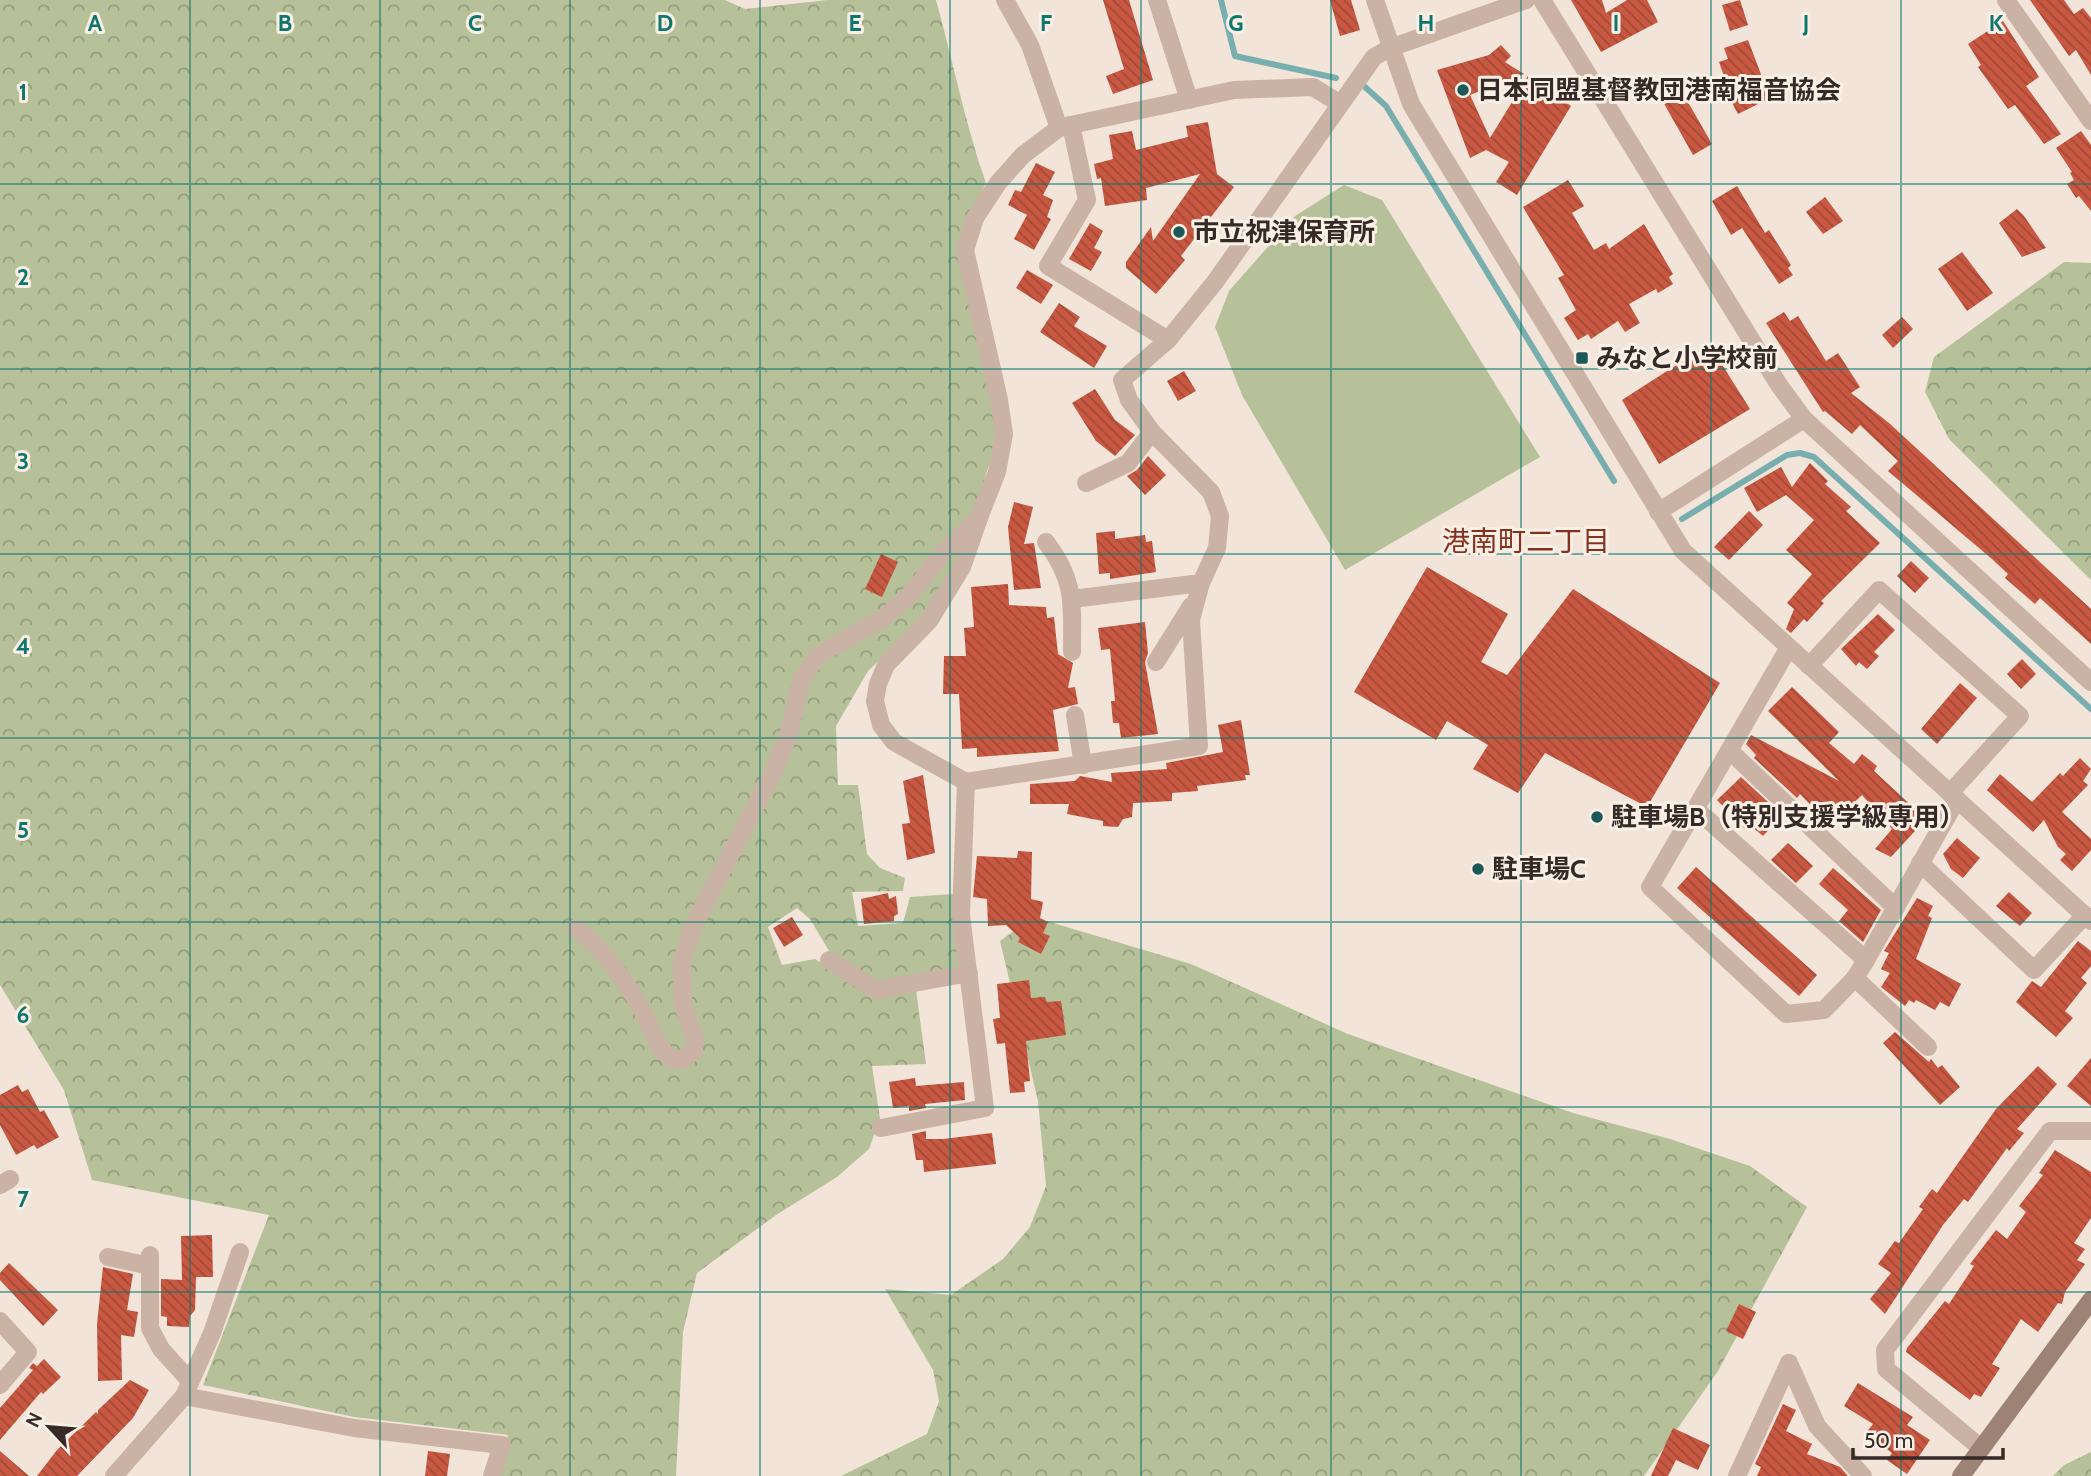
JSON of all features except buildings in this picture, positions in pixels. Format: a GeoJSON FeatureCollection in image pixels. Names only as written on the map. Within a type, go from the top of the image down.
{"type":"FeatureCollection","features":[{"type":"Feature","properties":{"kind":"main road"},"geometry":{"type":"LineString","coordinates":[[1961,1476],[2091,1300]]}},
{"type":"Feature","properties":{"kind":"street"},"geometry":{"type":"LineString","coordinates":[[1005,0],[1030,45],[1065,126],[1087,200],[1048,265],[1168,340]]}},
{"type":"Feature","properties":{"kind":"street"},"geometry":{"type":"LineString","coordinates":[[1157,0],[1189,100]]}},
{"type":"Feature","properties":{"kind":"street"},"geometry":{"type":"LineString","coordinates":[[1375,0],[1411,104],[1683,551],[1788,649],[2088,918],[2034,970],[1920,863]]}},
{"type":"Feature","properties":{"kind":"street"},"geometry":{"type":"LineString","coordinates":[[1339,103],[1313,88],[1234,90],[1065,126],[1023,155],[998,183],[975,218],[965,250],[1003,434],[998,472],[962,568],[929,621],[886,665],[875,701],[881,725],[894,742],[966,782],[1199,746],[1191,620],[1201,583],[1217,548],[1220,516],[1211,492],[1152,432],[1129,400],[1122,380],[1168,340],[1215,282],[1374,57],[1390,48],[1526,0]]}},
{"type":"Feature","properties":{"kind":"street"},"geometry":{"type":"LineString","coordinates":[[1542,0],[1779,385],[1804,419],[2091,682]]}},
{"type":"Feature","properties":{"kind":"street"},"geometry":{"type":"LineString","coordinates":[[2006,0],[2091,121]]}},
{"type":"Feature","properties":{"kind":"street"},"geometry":{"type":"LineString","coordinates":[[1658,512],[1804,419]]}},
{"type":"Feature","properties":{"kind":"street"},"geometry":{"type":"LineString","coordinates":[[1087,483],[1128,463],[1152,432]]}},
{"type":"Feature","properties":{"kind":"street"},"geometry":{"type":"LineString","coordinates":[[575,928],[592,940],[644,1014],[660,1051],[673,1060],[684,1059],[694,1051],[695,1039],[683,1005],[682,961],[692,929],[774,770],[789,734],[801,680],[817,656],[885,617],[909,596],[944,552],[979,518]]}},
{"type":"Feature","properties":{"kind":"street"},"geometry":{"type":"LineString","coordinates":[[1046,542],[1064,566],[1072,599],[1072,652]]}},
{"type":"Feature","properties":{"kind":"street"},"geometry":{"type":"LineString","coordinates":[[1072,599],[1201,583]]}},
{"type":"Feature","properties":{"kind":"street"},"geometry":{"type":"LineString","coordinates":[[1788,649],[1731,752],[1650,887],[1786,1014],[1824,1010],[1855,978],[1896,908],[1954,796],[2020,716],[1879,590],[1808,666]]}},
{"type":"Feature","properties":{"kind":"street"},"geometry":{"type":"LineString","coordinates":[[1156,662],[1196,601]]}},
{"type":"Feature","properties":{"kind":"street"},"geometry":{"type":"LineString","coordinates":[[1075,715],[1083,765]]}},
{"type":"Feature","properties":{"kind":"street"},"geometry":{"type":"LineString","coordinates":[[1731,752],[1896,908]]}},
{"type":"Feature","properties":{"kind":"street"},"geometry":{"type":"LineString","coordinates":[[881,1128],[985,1108],[961,915],[966,782]]}},
{"type":"Feature","properties":{"kind":"street"},"geometry":{"type":"LineString","coordinates":[[1697,810],[1866,960]]}},
{"type":"Feature","properties":{"kind":"street"},"geometry":{"type":"LineString","coordinates":[[829,960],[876,990],[968,973]]}},
{"type":"Feature","properties":{"kind":"street"},"geometry":{"type":"LineString","coordinates":[[1855,978],[1928,1047]]}},
{"type":"Feature","properties":{"kind":"street"},"geometry":{"type":"LineString","coordinates":[[1981,1448],[1886,1369],[1885,1350],[2050,1131],[2091,1132]]}},
{"type":"Feature","properties":{"kind":"street"},"geometry":{"type":"LineString","coordinates":[[114,1476],[187,1389],[212,1333],[240,1252]]}},
{"type":"Feature","properties":{"kind":"street"},"geometry":{"type":"LineString","coordinates":[[108,1256],[150,1261],[150,1328],[187,1389],[354,1428],[502,1445],[492,1476]]}},
{"type":"Feature","properties":{"kind":"street"},"geometry":{"type":"LineString","coordinates":[[0,1321],[28,1352],[0,1385]]}},
{"type":"Feature","properties":{"kind":"street"},"geometry":{"type":"LineString","coordinates":[[1737,1476],[1789,1363],[1816,1426],[1863,1476]]}},
{"type":"Feature","properties":{"kind":"green space"},"geometry":{"type":"Polygon","coordinates":[[[0,0],[725,0],[745,9],[827,0],[936,0],[965,115],[986,183],[963,232],[999,434],[957,565],[925,618],[868,671],[836,726],[838,785],[858,785],[867,854],[880,868],[905,878],[903,891],[852,892],[858,926],[903,923],[910,897],[953,894],[962,969],[881,985],[829,951],[810,919],[797,908],[768,927],[782,965],[815,959],[873,995],[916,990],[926,1064],[872,1066],[880,1118],[869,1149],[837,1177],[776,1215],[697,1273],[683,1332],[676,1476],[497,1476],[508,1435],[354,1417],[203,1385],[269,1215],[92,1180],[64,1090],[0,985],[0,0]]]}},
{"type":"Feature","properties":{"kind":"green space"},"geometry":{"type":"Polygon","coordinates":[[[1344,185],[1382,200],[1540,457],[1345,570],[1242,395],[1215,327],[1229,291],[1295,216],[1344,185]]]}},
{"type":"Feature","properties":{"kind":"green space"},"geometry":{"type":"Polygon","coordinates":[[[2064,262],[2091,263],[2091,580],[1949,439],[1925,392],[1934,357],[2064,262]]]}},
{"type":"Feature","properties":{"kind":"green space"},"geometry":{"type":"Polygon","coordinates":[[[1033,917],[1191,964],[1348,1034],[1573,1113],[1670,1139],[1750,1166],[1807,1207],[1718,1371],[1644,1476],[841,1476],[927,1434],[939,1401],[933,1370],[885,1289],[951,1295],[1003,1259],[1030,1227],[1046,1186],[1038,1101],[1000,941],[1033,917]]]}},
{"type":"Feature","properties":{"kind":"green space"},"geometry":{"type":"Polygon","coordinates":[[[2091,1452],[2091,1476],[2053,1476],[2064,1465],[2091,1452]]]}},
{"type":"Feature","properties":{"kind":"waterway"},"geometry":{"type":"LineString","coordinates":[[1221,0],[1235,56],[1336,78]]}},
{"type":"Feature","properties":{"kind":"waterway"},"geometry":{"type":"LineString","coordinates":[[1365,87],[1386,106],[1614,481]]}},
{"type":"Feature","properties":{"kind":"waterway"},"geometry":{"type":"LineString","coordinates":[[1682,519],[1787,455],[1800,453],[1814,457],[2091,709]]}},
{"type":"Feature","properties":{"kind":"place","name":"日本同盟基督教団港南福音協会"},"geometry":{"type":"Point","coordinates":[1463,90]}},
{"type":"Feature","properties":{"kind":"place","name":"市立祝津保育所"},"geometry":{"type":"Point","coordinates":[1179,232]}},
{"type":"Feature","properties":{"kind":"place","name":"みなと小学校前"},"geometry":{"type":"Point","coordinates":[1582,358]}},
{"type":"Feature","properties":{"kind":"place","name":"駐車場B（特別支援学級専用）"},"geometry":{"type":"Point","coordinates":[1597,817]}},
{"type":"Feature","properties":{"kind":"place","name":"駐車場C"},"geometry":{"type":"Point","coordinates":[1478,869]}},
{"type":"Feature","properties":{"kind":"district","name":"港南町二丁目"},"geometry":{"type":"Point","coordinates":[1526,541]}}]}
